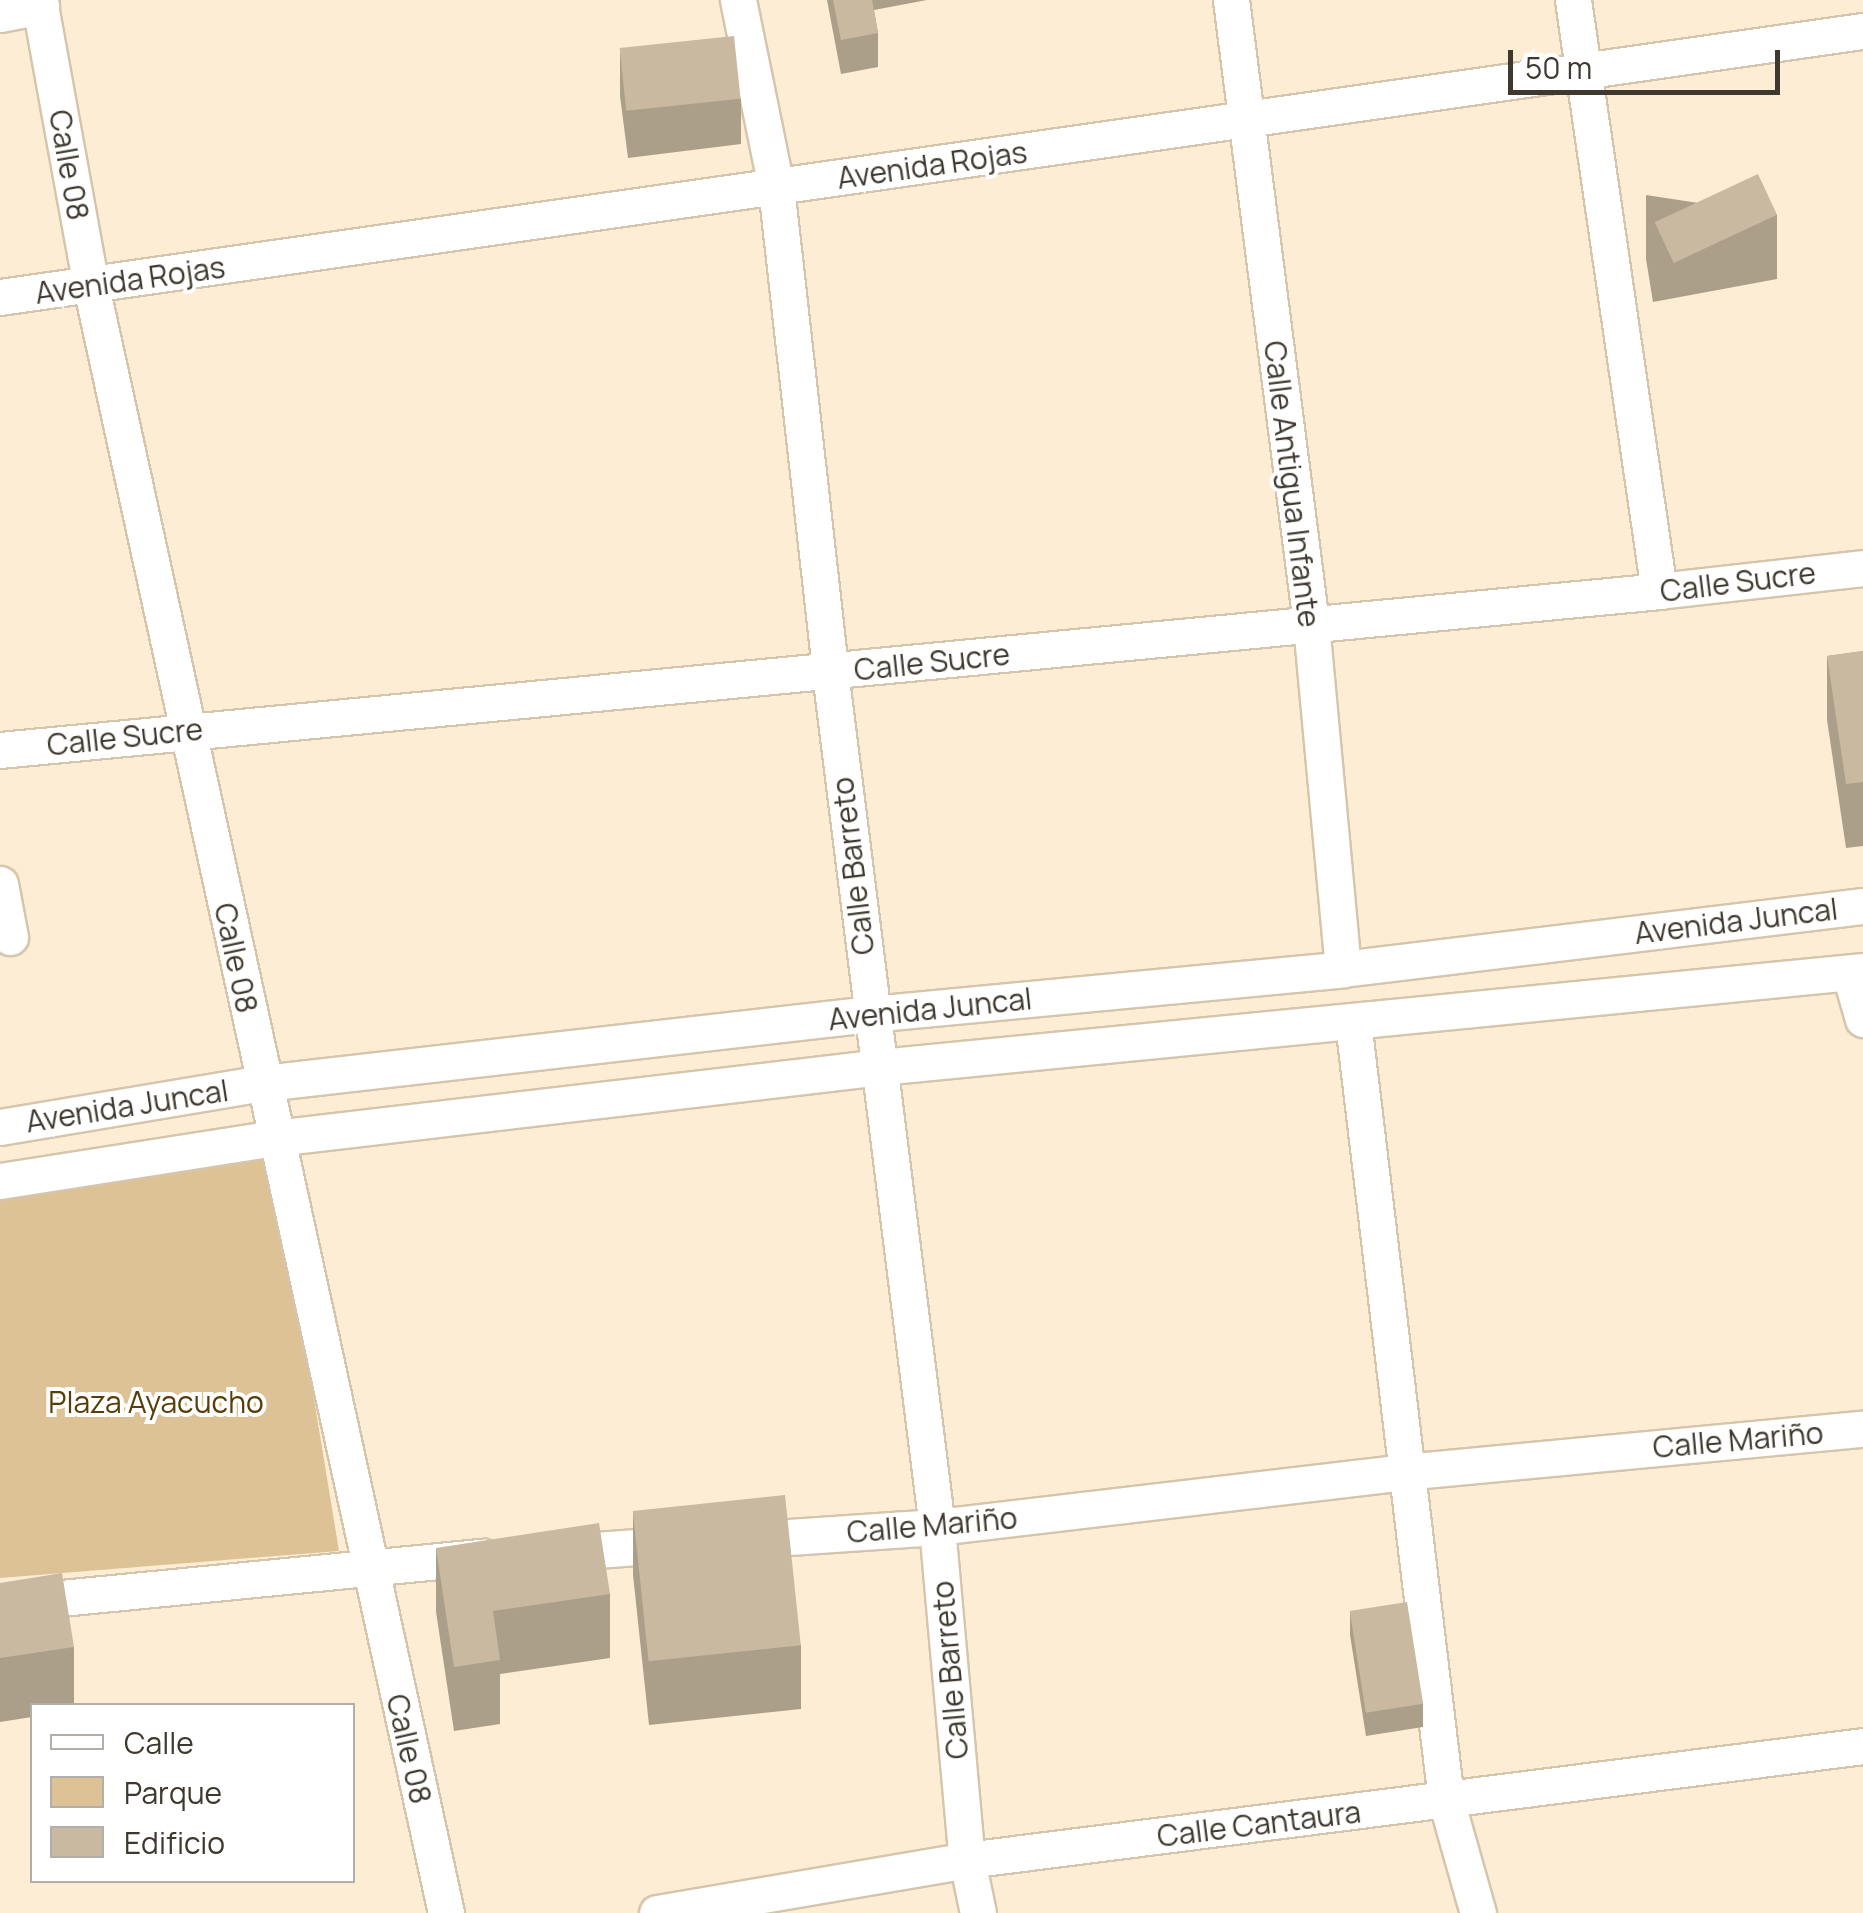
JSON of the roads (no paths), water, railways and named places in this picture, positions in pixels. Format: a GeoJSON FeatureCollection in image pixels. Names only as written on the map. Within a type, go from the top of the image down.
{"type":"FeatureCollection","features":[{"type":"Feature","properties":{"kind":"street","name":"Calle Barreto"},"geometry":{"type":"LineString","coordinates":[[738,0],[776,187],[871,1014],[937,1527],[967,1860],[978,1913]]}},
{"type":"Feature","properties":{"kind":"street","name":"Calle Antigua Infante"},"geometry":{"type":"LineString","coordinates":[[1231,0],[1311,624],[1342,968]]}},
{"type":"Feature","properties":{"kind":"street"},"geometry":{"type":"LineString","coordinates":[[1573,0],[1658,591]]}},
{"type":"Feature","properties":{"kind":"street"},"geometry":{"type":"LineString","coordinates":[[0,14],[40,3]]}},
{"type":"Feature","properties":{"kind":"street","name":"Calle 08"},"geometry":{"type":"LineString","coordinates":[[40,3],[91,286],[446,1913]]}},
{"type":"Feature","properties":{"kind":"street","name":"Avenida Rojas"},"geometry":{"type":"LineString","coordinates":[[0,297],[1863,31]]}},
{"type":"Feature","properties":{"kind":"street","name":"Calle Sucre"},"geometry":{"type":"LineString","coordinates":[[0,750],[830,672],[1863,568]]}},
{"type":"Feature","properties":{"kind":"street"},"geometry":{"type":"LineString","coordinates":[[0,884],[10,937]]}},
{"type":"Feature","properties":{"kind":"street","name":"Avenida Juncal"},"geometry":{"type":"LineString","coordinates":[[0,1128],[264,1083],[871,1014],[1342,968],[1863,906]]}},
{"type":"Feature","properties":{"kind":"street"},"geometry":{"type":"LineString","coordinates":[[1856,972],[1863,1019]]}},
{"type":"Feature","properties":{"kind":"street","name":"Avenida Juncal"},"geometry":{"type":"LineString","coordinates":[[0,1181],[275,1138],[880,1067],[1856,972]]}},
{"type":"Feature","properties":{"kind":"street"},"geometry":{"type":"LineString","coordinates":[[1353,1022],[1446,1800],[1478,1913]]}},
{"type":"Feature","properties":{"kind":"street","name":"Calle Mariño"},"geometry":{"type":"LineString","coordinates":[[0,1604],[367,1565],[937,1527],[1404,1472],[1863,1429]]}},
{"type":"Feature","properties":{"kind":"street","name":"Calle Cantaura"},"geometry":{"type":"LineString","coordinates":[[658,1913],[967,1860],[1863,1746]]}},
{"type":"Feature","properties":{"kind":"park label","name":"Plaza Ayacucho"},"geometry":{"type":"Point","coordinates":[156,1402]}}]}
